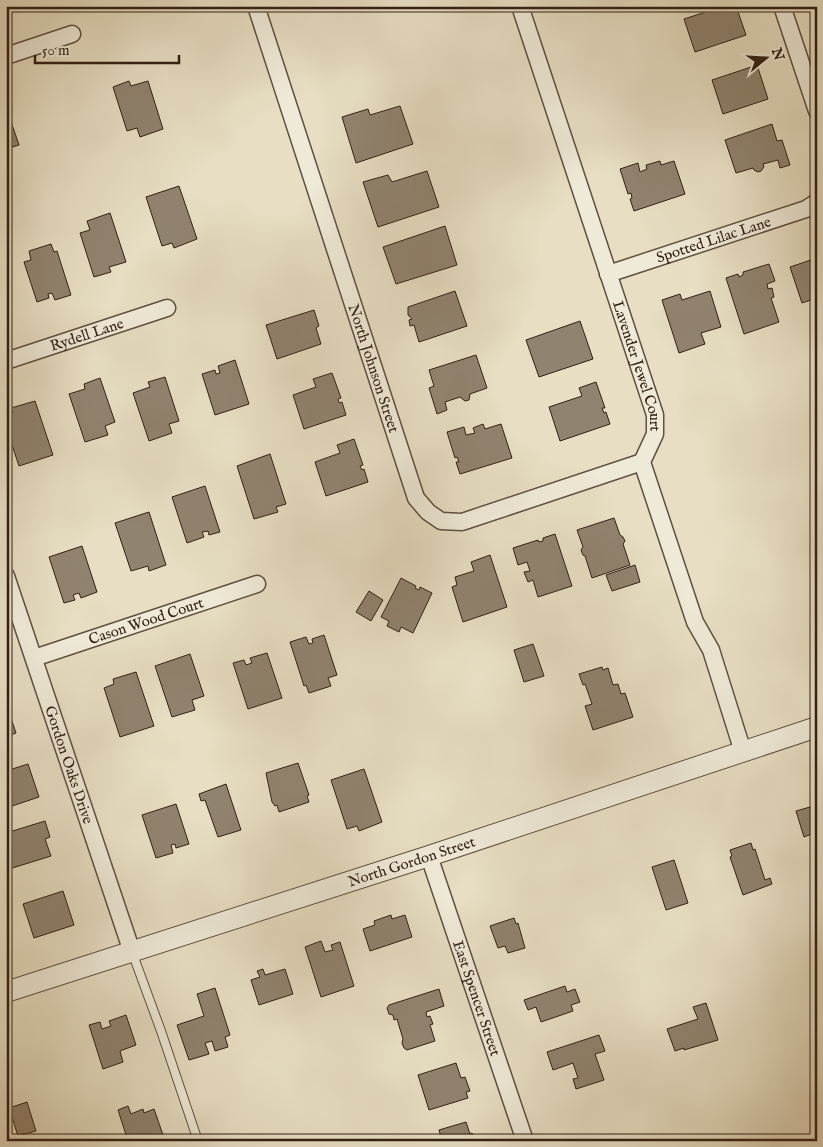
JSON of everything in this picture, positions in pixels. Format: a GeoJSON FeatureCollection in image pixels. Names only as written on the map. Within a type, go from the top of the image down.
{"type":"FeatureCollection","features":[{"type":"Feature","properties":{"kind":"street","name":"North Johnson Street"},"geometry":{"type":"LineString","coordinates":[[256,6],[416,498],[428,512],[441,521],[462,522],[642,462]]}},
{"type":"Feature","properties":{"kind":"street","name":"Lavender Jewel Court"},"geometry":{"type":"LineString","coordinates":[[520,6],[655,415],[655,434],[642,462]]}},
{"type":"Feature","properties":{"kind":"street"},"geometry":{"type":"LineString","coordinates":[[782,6],[817,111]]}},
{"type":"Feature","properties":{"kind":"street"},"geometry":{"type":"LineString","coordinates":[[6,56],[72,34]]}},
{"type":"Feature","properties":{"kind":"street","name":"Spotted Lilac Lane"},"geometry":{"type":"LineString","coordinates":[[608,274],[806,209],[817,202]]}},
{"type":"Feature","properties":{"kind":"street","name":"Rydell Lane"},"geometry":{"type":"LineString","coordinates":[[6,362],[167,308]]}},
{"type":"Feature","properties":{"kind":"street"},"geometry":{"type":"LineString","coordinates":[[642,462],[695,622],[711,650],[743,752]]}},
{"type":"Feature","properties":{"kind":"street","name":"Gordon Oaks Drive"},"geometry":{"type":"LineString","coordinates":[[6,576],[132,952]]}},
{"type":"Feature","properties":{"kind":"street","name":"Cason Wood Court"},"geometry":{"type":"LineString","coordinates":[[34,658],[257,584]]}},
{"type":"Feature","properties":{"kind":"street","name":"North Gordon Street"},"geometry":{"type":"LineString","coordinates":[[6,992],[429,856],[817,727]]}},
{"type":"Feature","properties":{"kind":"street","name":"East Spencer Street"},"geometry":{"type":"LineString","coordinates":[[429,856],[525,1141]]}},
{"type":"Feature","properties":{"kind":"lane"},"geometry":{"type":"LineString","coordinates":[[132,952],[198,1141]]}},
{"type":"Feature","properties":{"kind":"building"},"geometry":{"type":"Polygon","coordinates":[[[718,6],[736,6],[746,35],[695,52],[684,19],[718,8],[718,6]]]}},
{"type":"Feature","properties":{"kind":"building"},"geometry":{"type":"Polygon","coordinates":[[[757,65],[768,99],[723,114],[712,80],[757,65]]]}},
{"type":"Feature","properties":{"kind":"building"},"geometry":{"type":"Polygon","coordinates":[[[129,81],[131,86],[148,81],[163,129],[140,137],[137,128],[127,131],[113,87],[129,81]]]}},
{"type":"Feature","properties":{"kind":"building"},"geometry":{"type":"Polygon","coordinates":[[[400,106],[413,144],[356,163],[342,117],[368,109],[370,115],[400,106]]]}},
{"type":"Feature","properties":{"kind":"building"},"geometry":{"type":"Polygon","coordinates":[[[6,107],[19,145],[6,149],[6,107]]]}},
{"type":"Feature","properties":{"kind":"building"},"geometry":{"type":"Polygon","coordinates":[[[772,124],[777,141],[782,140],[790,165],[780,168],[778,160],[763,164],[764,167],[758,172],[753,168],[736,173],[725,140],[772,124]]]}},
{"type":"Feature","properties":{"kind":"building"},"geometry":{"type":"Polygon","coordinates":[[[660,161],[661,165],[674,161],[685,194],[634,211],[630,199],[632,198],[631,193],[628,194],[620,169],[638,163],[640,172],[647,169],[646,165],[660,161]]]}},
{"type":"Feature","properties":{"kind":"building"},"geometry":{"type":"Polygon","coordinates":[[[427,171],[439,207],[378,227],[363,182],[388,175],[392,182],[427,171]]]}},
{"type":"Feature","properties":{"kind":"building"},"geometry":{"type":"Polygon","coordinates":[[[179,186],[197,239],[174,248],[172,243],[162,246],[146,197],[179,186]]]}},
{"type":"Feature","properties":{"kind":"building"},"geometry":{"type":"Polygon","coordinates":[[[110,213],[126,262],[109,267],[111,272],[94,277],[80,233],[90,230],[87,221],[110,213]]]}},
{"type":"Feature","properties":{"kind":"building"},"geometry":{"type":"Polygon","coordinates":[[[445,226],[457,265],[396,284],[383,247],[445,226]]]}},
{"type":"Feature","properties":{"kind":"building"},"geometry":{"type":"Polygon","coordinates":[[[51,244],[54,252],[57,251],[71,295],[55,300],[52,293],[48,294],[49,298],[37,302],[24,262],[31,260],[29,251],[51,244]]]}},
{"type":"Feature","properties":{"kind":"building"},"geometry":{"type":"Polygon","coordinates":[[[817,258],[817,298],[802,303],[790,267],[817,258]]]}},
{"type":"Feature","properties":{"kind":"building"},"geometry":{"type":"Polygon","coordinates":[[[769,264],[775,281],[767,284],[768,289],[772,288],[774,297],[771,298],[779,322],[744,334],[726,278],[738,274],[739,277],[743,275],[743,272],[769,264]]]}},
{"type":"Feature","properties":{"kind":"building"},"geometry":{"type":"Polygon","coordinates":[[[455,291],[467,326],[419,342],[414,325],[410,326],[409,320],[412,319],[408,315],[408,307],[455,291]]]}},
{"type":"Feature","properties":{"kind":"building"},"geometry":{"type":"Polygon","coordinates":[[[710,291],[721,327],[701,333],[705,344],[679,353],[662,300],[680,294],[682,300],[710,291]]]}},
{"type":"Feature","properties":{"kind":"building"},"geometry":{"type":"Polygon","coordinates":[[[314,310],[319,326],[316,328],[321,344],[277,359],[266,325],[314,310]]]}},
{"type":"Feature","properties":{"kind":"building"},"geometry":{"type":"Polygon","coordinates":[[[580,321],[593,359],[539,377],[526,340],[580,321]]]}},
{"type":"Feature","properties":{"kind":"building"},"geometry":{"type":"Polygon","coordinates":[[[476,355],[487,388],[470,394],[469,400],[465,401],[460,397],[445,402],[447,410],[437,414],[429,388],[434,386],[429,370],[476,355]]]}},
{"type":"Feature","properties":{"kind":"building"},"geometry":{"type":"Polygon","coordinates":[[[235,360],[249,404],[215,415],[202,374],[215,370],[216,374],[220,373],[218,366],[235,360]]]}},
{"type":"Feature","properties":{"kind":"building"},"geometry":{"type":"Polygon","coordinates":[[[332,373],[341,398],[338,399],[339,403],[342,402],[346,415],[304,429],[293,395],[316,387],[313,379],[332,373]]]}},
{"type":"Feature","properties":{"kind":"building"},"geometry":{"type":"Polygon","coordinates":[[[165,377],[179,421],[169,424],[172,433],[149,441],[133,393],[150,387],[148,382],[165,377]]]}},
{"type":"Feature","properties":{"kind":"building"},"geometry":{"type":"Polygon","coordinates":[[[100,378],[115,422],[105,426],[108,435],[85,442],[69,394],[85,389],[84,384],[100,378]]]}},
{"type":"Feature","properties":{"kind":"building"},"geometry":{"type":"Polygon","coordinates":[[[596,382],[605,408],[602,408],[604,413],[606,412],[610,424],[560,441],[549,407],[582,396],[579,388],[596,382]]]}},
{"type":"Feature","properties":{"kind":"building"},"geometry":{"type":"Polygon","coordinates":[[[35,401],[53,455],[19,466],[6,427],[6,415],[13,413],[11,408],[35,401]]]}},
{"type":"Feature","properties":{"kind":"building"},"geometry":{"type":"Polygon","coordinates":[[[483,424],[485,429],[501,424],[512,458],[460,474],[456,462],[459,462],[457,457],[455,458],[447,432],[464,427],[466,435],[475,433],[473,428],[483,424]]]}},
{"type":"Feature","properties":{"kind":"building"},"geometry":{"type":"Polygon","coordinates":[[[354,439],[363,465],[360,466],[362,470],[364,469],[368,482],[326,496],[315,462],[340,453],[337,445],[354,439]]]}},
{"type":"Feature","properties":{"kind":"building"},"geometry":{"type":"Polygon","coordinates":[[[270,454],[286,504],[276,507],[278,512],[254,519],[237,466],[270,454]]]}},
{"type":"Feature","properties":{"kind":"building"},"geometry":{"type":"Polygon","coordinates":[[[205,486],[220,532],[209,535],[208,531],[202,532],[204,537],[187,543],[172,497],[205,486]]]}},
{"type":"Feature","properties":{"kind":"building"},"geometry":{"type":"Polygon","coordinates":[[[149,512],[166,565],[149,571],[148,566],[131,571],[115,523],[149,512]]]}},
{"type":"Feature","properties":{"kind":"building"},"geometry":{"type":"Polygon","coordinates":[[[614,518],[620,535],[625,541],[623,544],[630,565],[592,578],[585,556],[581,550],[583,547],[577,530],[614,518]]]}},
{"type":"Feature","properties":{"kind":"building"},"geometry":{"type":"Polygon","coordinates":[[[555,534],[572,586],[538,597],[533,580],[528,582],[524,572],[530,571],[527,562],[518,565],[513,548],[538,540],[539,542],[543,541],[543,538],[555,534]]]}},
{"type":"Feature","properties":{"kind":"building"},"geometry":{"type":"Polygon","coordinates":[[[82,546],[97,592],[81,598],[79,593],[73,595],[75,600],[64,603],[49,557],[82,546]]]}},
{"type":"Feature","properties":{"kind":"building"},"geometry":{"type":"Polygon","coordinates":[[[490,555],[507,607],[463,622],[452,587],[457,585],[455,577],[474,571],[471,562],[490,555]]]}},
{"type":"Feature","properties":{"kind":"building"},"geometry":{"type":"Polygon","coordinates":[[[635,565],[640,582],[612,591],[606,575],[635,565]]]}},
{"type":"Feature","properties":{"kind":"building"},"geometry":{"type":"Polygon","coordinates":[[[401,578],[416,586],[415,588],[419,590],[420,587],[432,593],[413,633],[401,627],[399,632],[387,626],[389,621],[381,617],[401,578]]]}},
{"type":"Feature","properties":{"kind":"building"},"geometry":{"type":"Polygon","coordinates":[[[369,591],[383,600],[371,621],[356,612],[369,591]]]}},
{"type":"Feature","properties":{"kind":"building"},"geometry":{"type":"Polygon","coordinates":[[[324,635],[337,675],[328,678],[331,686],[309,693],[306,685],[304,686],[290,642],[306,637],[309,644],[313,643],[312,639],[324,635]]]}},
{"type":"Feature","properties":{"kind":"building"},"geometry":{"type":"Polygon","coordinates":[[[533,644],[544,676],[524,682],[514,650],[533,644]]]}},
{"type":"Feature","properties":{"kind":"building"},"geometry":{"type":"Polygon","coordinates":[[[267,653],[282,698],[248,709],[233,663],[244,660],[246,665],[252,663],[250,658],[267,653]]]}},
{"type":"Feature","properties":{"kind":"building"},"geometry":{"type":"Polygon","coordinates":[[[190,654],[204,696],[192,700],[195,710],[172,717],[155,666],[190,654]]]}},
{"type":"Feature","properties":{"kind":"building"},"geometry":{"type":"Polygon","coordinates":[[[602,667],[603,670],[608,668],[613,685],[618,684],[621,694],[625,693],[633,717],[593,730],[585,706],[592,704],[585,684],[583,685],[579,674],[602,667]]]}},
{"type":"Feature","properties":{"kind":"building"},"geometry":{"type":"Polygon","coordinates":[[[136,672],[154,726],[120,737],[104,688],[114,684],[113,679],[136,672]]]}},
{"type":"Feature","properties":{"kind":"building"},"geometry":{"type":"Polygon","coordinates":[[[6,703],[16,733],[6,737],[6,703]]]}},
{"type":"Feature","properties":{"kind":"building"},"geometry":{"type":"Polygon","coordinates":[[[298,763],[309,795],[307,796],[309,802],[279,812],[277,805],[275,806],[272,802],[266,773],[298,763]]]}},
{"type":"Feature","properties":{"kind":"building"},"geometry":{"type":"Polygon","coordinates":[[[28,764],[39,797],[6,808],[6,771],[28,764]]]}},
{"type":"Feature","properties":{"kind":"building"},"geometry":{"type":"Polygon","coordinates":[[[364,769],[382,822],[359,831],[357,826],[347,829],[331,780],[364,769]]]}},
{"type":"Feature","properties":{"kind":"building"},"geometry":{"type":"Polygon","coordinates":[[[226,784],[241,830],[218,837],[205,800],[201,801],[199,794],[226,784]]]}},
{"type":"Feature","properties":{"kind":"building"},"geometry":{"type":"Polygon","coordinates":[[[176,804],[189,844],[176,848],[175,844],[171,845],[173,853],[156,858],[142,815],[176,804]]]}},
{"type":"Feature","properties":{"kind":"building"},"geometry":{"type":"Polygon","coordinates":[[[817,805],[817,832],[804,837],[796,811],[817,805]]]}},
{"type":"Feature","properties":{"kind":"building"},"geometry":{"type":"Polygon","coordinates":[[[45,821],[50,837],[45,839],[51,856],[6,870],[6,833],[45,821]]]}},
{"type":"Feature","properties":{"kind":"building"},"geometry":{"type":"Polygon","coordinates":[[[751,843],[753,850],[755,849],[765,880],[770,878],[772,884],[743,895],[730,857],[732,856],[730,850],[751,843]]]}},
{"type":"Feature","properties":{"kind":"building"},"geometry":{"type":"Polygon","coordinates":[[[674,860],[688,903],[666,910],[652,867],[674,860]]]}},
{"type":"Feature","properties":{"kind":"building"},"geometry":{"type":"Polygon","coordinates":[[[63,891],[74,925],[34,938],[23,904],[63,891]]]}},
{"type":"Feature","properties":{"kind":"building"},"geometry":{"type":"Polygon","coordinates":[[[391,915],[392,919],[405,915],[412,937],[370,951],[363,929],[375,925],[374,921],[391,915]]]}},
{"type":"Feature","properties":{"kind":"building"},"geometry":{"type":"Polygon","coordinates":[[[514,918],[516,924],[518,923],[525,948],[508,953],[505,946],[498,948],[490,926],[514,918]]]}},
{"type":"Feature","properties":{"kind":"building"},"geometry":{"type":"Polygon","coordinates":[[[321,941],[325,952],[333,950],[331,945],[340,942],[354,986],[321,997],[305,947],[321,941]]]}},
{"type":"Feature","properties":{"kind":"building"},"geometry":{"type":"Polygon","coordinates":[[[263,969],[265,975],[285,969],[293,994],[259,1005],[251,980],[260,977],[257,971],[263,969]]]}},
{"type":"Feature","properties":{"kind":"building"},"geometry":{"type":"Polygon","coordinates":[[[565,986],[567,992],[575,989],[580,1002],[571,1005],[573,1011],[541,1022],[536,1007],[528,1010],[524,1000],[565,986]]]}},
{"type":"Feature","properties":{"kind":"building"},"geometry":{"type":"Polygon","coordinates":[[[215,988],[230,1035],[225,1037],[228,1047],[215,1051],[212,1041],[205,1043],[209,1054],[189,1060],[177,1025],[204,1016],[197,994],[215,988]]]}},
{"type":"Feature","properties":{"kind":"building"},"geometry":{"type":"Polygon","coordinates":[[[439,989],[444,1006],[426,1012],[427,1017],[430,1016],[433,1024],[430,1025],[435,1041],[407,1050],[402,1043],[403,1039],[397,1019],[394,1020],[393,1015],[389,1014],[387,1008],[389,1005],[439,989]]]}},
{"type":"Feature","properties":{"kind":"building"},"geometry":{"type":"Polygon","coordinates":[[[706,1003],[718,1040],[675,1051],[667,1029],[698,1019],[693,1007],[706,1003]]]}},
{"type":"Feature","properties":{"kind":"building"},"geometry":{"type":"Polygon","coordinates":[[[126,1015],[136,1045],[120,1051],[123,1062],[103,1069],[89,1025],[100,1022],[102,1029],[111,1026],[109,1021],[126,1015]]]}},
{"type":"Feature","properties":{"kind":"building"},"geometry":{"type":"Polygon","coordinates":[[[599,1035],[605,1051],[595,1054],[604,1080],[576,1089],[573,1079],[578,1078],[573,1063],[553,1070],[547,1052],[599,1035]]]}},
{"type":"Feature","properties":{"kind":"building"},"geometry":{"type":"Polygon","coordinates":[[[456,1063],[461,1078],[465,1077],[470,1091],[466,1092],[468,1098],[429,1110],[418,1075],[456,1063]]]}},
{"type":"Feature","properties":{"kind":"building"},"geometry":{"type":"Polygon","coordinates":[[[27,1102],[36,1131],[18,1136],[9,1108],[27,1102]]]}},
{"type":"Feature","properties":{"kind":"building"},"geometry":{"type":"Polygon","coordinates":[[[128,1106],[131,1114],[143,1109],[144,1113],[154,1109],[163,1135],[146,1141],[128,1141],[118,1110],[128,1106]]]}},
{"type":"Feature","properties":{"kind":"building"},"geometry":{"type":"Polygon","coordinates":[[[466,1122],[470,1134],[472,1133],[475,1141],[442,1141],[439,1130],[466,1122]]]}}]}
